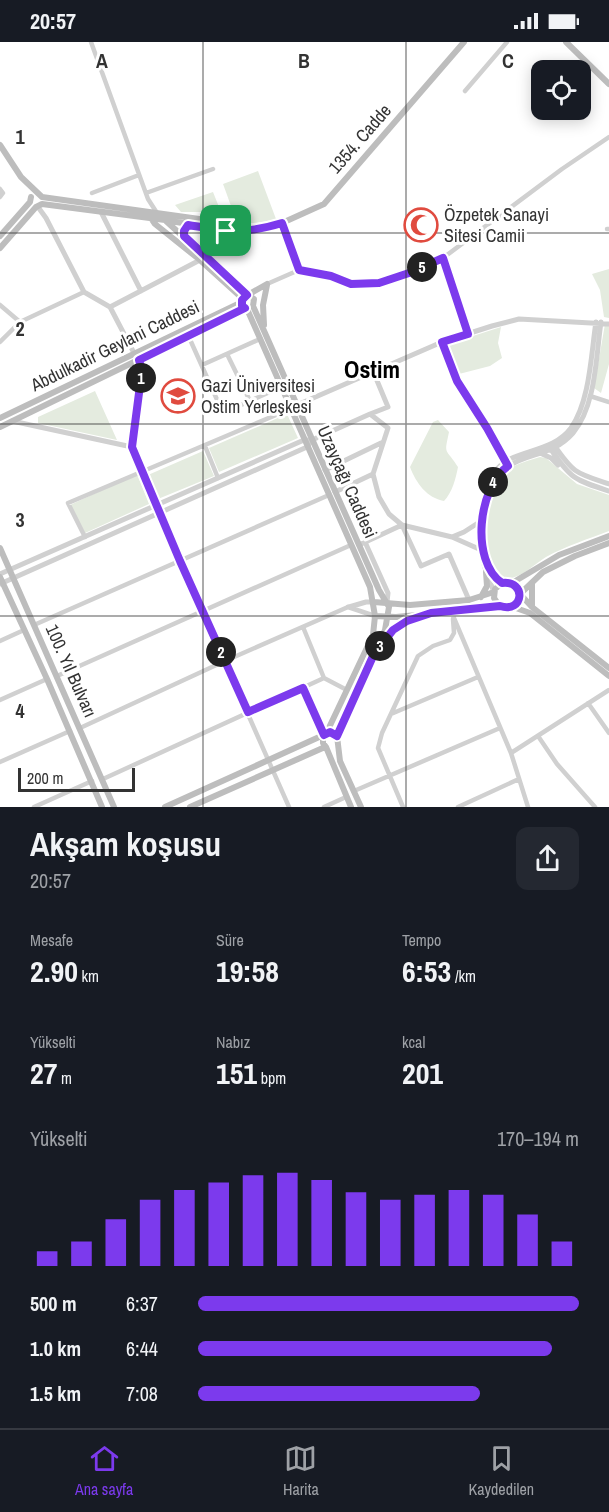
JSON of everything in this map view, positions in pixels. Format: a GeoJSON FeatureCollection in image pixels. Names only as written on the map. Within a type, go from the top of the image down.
{"type":"FeatureCollection","features":[{"type":"Feature","properties":{"kind":"main road","name":"1354. Cadde"},"geometry":{"type":"LineString","coordinates":[[40,202],[150,216],[234,232],[259,230],[282,223],[324,204],[464,42]]}},
{"type":"Feature","properties":{"kind":"main road"},"geometry":{"type":"LineString","coordinates":[[566,42],[609,84]]}},
{"type":"Feature","properties":{"kind":"main road"},"geometry":{"type":"LineString","coordinates":[[0,145],[40,202]]}},
{"type":"Feature","properties":{"kind":"main road"},"geometry":{"type":"LineString","coordinates":[[21,177],[30,199]]}},
{"type":"Feature","properties":{"kind":"main road"},"geometry":{"type":"LineString","coordinates":[[30,199],[40,202]]}},
{"type":"Feature","properties":{"kind":"main road"},"geometry":{"type":"LineString","coordinates":[[30,199],[40,202]]}},
{"type":"Feature","properties":{"kind":"main road"},"geometry":{"type":"LineString","coordinates":[[0,236],[30,199]]}},
{"type":"Feature","properties":{"kind":"main road","name":"1354. Cadde"},"geometry":{"type":"LineString","coordinates":[[40,202],[101,212],[150,216],[157,213],[235,224],[259,230]]}},
{"type":"Feature","properties":{"kind":"main road"},"geometry":{"type":"LineString","coordinates":[[0,248],[40,202]]}},
{"type":"Feature","properties":{"kind":"main road"},"geometry":{"type":"LineString","coordinates":[[157,213],[184,236],[245,297]]}},
{"type":"Feature","properties":{"kind":"main road"},"geometry":{"type":"LineString","coordinates":[[150,216],[245,297],[253,297],[250,307]]}},
{"type":"Feature","properties":{"kind":"main road"},"geometry":{"type":"LineString","coordinates":[[226,223],[226,231]]}},
{"type":"Feature","properties":{"kind":"main road"},"geometry":{"type":"LineString","coordinates":[[234,232],[235,224]]}},
{"type":"Feature","properties":{"kind":"main road"},"geometry":{"type":"LineString","coordinates":[[184,236],[188,225]]}},
{"type":"Feature","properties":{"kind":"main road"},"geometry":{"type":"LineString","coordinates":[[250,307],[267,284]]}},
{"type":"Feature","properties":{"kind":"main road"},"geometry":{"type":"LineString","coordinates":[[262,337],[263,305],[267,284]]}},
{"type":"Feature","properties":{"kind":"main road","name":"Abdulkadir Geylani Caddesi"},"geometry":{"type":"LineString","coordinates":[[0,418],[238,304],[267,284]]}},
{"type":"Feature","properties":{"kind":"main road"},"geometry":{"type":"LineString","coordinates":[[245,297],[242,306],[250,307]]}},
{"type":"Feature","properties":{"kind":"main road","name":"Abdulkadir Geylani Caddesi"},"geometry":{"type":"LineString","coordinates":[[0,427],[250,307]]}},
{"type":"Feature","properties":{"kind":"main road","name":"Uzayçağı Caddesi"},"geometry":{"type":"LineString","coordinates":[[250,307],[280,387],[312,440],[332,494]]}},
{"type":"Feature","properties":{"kind":"main road","name":"Uzayçağı Caddesi"},"geometry":{"type":"LineString","coordinates":[[262,337],[293,407],[305,443],[387,602]]}},
{"type":"Feature","properties":{"kind":"main road"},"geometry":{"type":"LineString","coordinates":[[134,353],[139,360]]}},
{"type":"Feature","properties":{"kind":"main road"},"geometry":{"type":"LineString","coordinates":[[512,584],[559,555],[609,536]]}},
{"type":"Feature","properties":{"kind":"main road"},"geometry":{"type":"LineString","coordinates":[[513,607],[520,594],[543,572],[574,556],[609,543]]}},
{"type":"Feature","properties":{"kind":"main road","name":"Uzayçağı Caddesi"},"geometry":{"type":"LineString","coordinates":[[358,544],[374,602],[375,616]]}},
{"type":"Feature","properties":{"kind":"main road","name":"100. Yıl Bulvarı"},"geometry":{"type":"LineString","coordinates":[[0,548],[114,807]]}},
{"type":"Feature","properties":{"kind":"main road"},"geometry":{"type":"LineString","coordinates":[[480,597],[487,586],[486,572]]}},
{"type":"Feature","properties":{"kind":"main road","name":"100. Yıl Bulvarı"},"geometry":{"type":"LineString","coordinates":[[1,579],[102,807]]}},
{"type":"Feature","properties":{"kind":"main road"},"geometry":{"type":"LineString","coordinates":[[532,582],[532,607]]}},
{"type":"Feature","properties":{"kind":"main road"},"geometry":{"type":"LineString","coordinates":[[500,606],[495,600],[494,592],[497,586],[502,583],[512,584],[532,607],[609,668]]}},
{"type":"Feature","properties":{"kind":"main road"},"geometry":{"type":"LineString","coordinates":[[374,602],[410,605],[469,600],[494,592]]}},
{"type":"Feature","properties":{"kind":"main road"},"geometry":{"type":"LineString","coordinates":[[190,807],[325,747],[334,748],[385,630],[389,610],[387,602]]}},
{"type":"Feature","properties":{"kind":"main road"},"geometry":{"type":"LineString","coordinates":[[351,807],[322,741],[345,689],[373,635],[375,616],[387,617],[500,606],[513,607],[530,613],[609,676]]}},
{"type":"Feature","properties":{"kind":"main road"},"geometry":{"type":"LineString","coordinates":[[374,654],[393,630],[407,621],[431,613]]}},
{"type":"Feature","properties":{"kind":"main road"},"geometry":{"type":"LineString","coordinates":[[165,807],[333,733],[338,739],[340,761],[361,807]]}},
{"type":"Feature","properties":{"kind":"street"},"geometry":{"type":"LineString","coordinates":[[91,42],[148,200],[157,213]]}},
{"type":"Feature","properties":{"kind":"street"},"geometry":{"type":"LineString","coordinates":[[465,91],[507,42]]}},
{"type":"Feature","properties":{"kind":"street"},"geometry":{"type":"LineString","coordinates":[[267,284],[299,270],[331,276],[351,284],[379,283],[409,273],[443,258],[562,169],[609,137]]}},
{"type":"Feature","properties":{"kind":"street"},"geometry":{"type":"LineString","coordinates":[[146,193],[213,169]]}},
{"type":"Feature","properties":{"kind":"street"},"geometry":{"type":"LineString","coordinates":[[92,193],[140,175]]}},
{"type":"Feature","properties":{"kind":"street"},"geometry":{"type":"LineString","coordinates":[[0,189],[3,193],[0,197]]}},
{"type":"Feature","properties":{"kind":"street"},"geometry":{"type":"LineString","coordinates":[[148,200],[150,216]]}},
{"type":"Feature","properties":{"kind":"street"},"geometry":{"type":"LineString","coordinates":[[40,202],[84,292],[110,307],[134,353]]}},
{"type":"Feature","properties":{"kind":"street"},"geometry":{"type":"LineString","coordinates":[[101,212],[141,291]]}},
{"type":"Feature","properties":{"kind":"street"},"geometry":{"type":"LineString","coordinates":[[226,223],[230,212],[235,224]]}},
{"type":"Feature","properties":{"kind":"street"},"geometry":{"type":"LineString","coordinates":[[282,223],[299,270]]}},
{"type":"Feature","properties":{"kind":"street"},"geometry":{"type":"LineString","coordinates":[[443,258],[468,334]]}},
{"type":"Feature","properties":{"kind":"street"},"geometry":{"type":"LineString","coordinates":[[110,307],[200,260]]}},
{"type":"Feature","properties":{"kind":"street"},"geometry":{"type":"LineString","coordinates":[[0,342],[20,322],[84,292]]}},
{"type":"Feature","properties":{"kind":"street"},"geometry":{"type":"LineString","coordinates":[[0,304],[20,322]]}},
{"type":"Feature","properties":{"kind":"street"},"geometry":{"type":"LineString","coordinates":[[85,537],[68,503],[140,471],[205,446],[442,342],[519,319],[609,324]]}},
{"type":"Feature","properties":{"kind":"street"},"geometry":{"type":"LineString","coordinates":[[563,459],[568,437],[584,415],[590,396],[598,322]]}},
{"type":"Feature","properties":{"kind":"street"},"geometry":{"type":"LineString","coordinates":[[494,592],[480,549],[478,523],[481,506],[492,476],[506,464],[552,446],[571,427],[584,399],[598,322]]}},
{"type":"Feature","properties":{"kind":"street"},"geometry":{"type":"LineString","coordinates":[[189,335],[223,413],[280,387]]}},
{"type":"Feature","properties":{"kind":"street"},"geometry":{"type":"LineString","coordinates":[[202,365],[262,337]]}},
{"type":"Feature","properties":{"kind":"street"},"geometry":{"type":"LineString","coordinates":[[442,342],[457,381],[487,428],[506,464]]}},
{"type":"Feature","properties":{"kind":"street"},"geometry":{"type":"LineString","coordinates":[[227,354],[249,401]]}},
{"type":"Feature","properties":{"kind":"street"},"geometry":{"type":"LineString","coordinates":[[139,360],[142,370],[132,447],[140,471],[289,807]]}},
{"type":"Feature","properties":{"kind":"street"},"geometry":{"type":"LineString","coordinates":[[1,579],[10,570],[218,478],[388,407],[373,371]]}},
{"type":"Feature","properties":{"kind":"street"},"geometry":{"type":"LineString","coordinates":[[590,396],[609,402]]}},
{"type":"Feature","properties":{"kind":"street"},"geometry":{"type":"LineString","coordinates":[[370,414],[388,428],[381,443],[373,474],[379,497],[389,514],[402,525],[421,566],[449,554],[469,600]]}},
{"type":"Feature","properties":{"kind":"street"},"geometry":{"type":"LineString","coordinates":[[12,421],[132,447]]}},
{"type":"Feature","properties":{"kind":"street"},"geometry":{"type":"LineString","coordinates":[[502,583],[493,574],[483,549],[481,532],[485,505],[493,483],[506,464],[540,453],[568,437]]}},
{"type":"Feature","properties":{"kind":"street"},"geometry":{"type":"LineString","coordinates":[[1,579],[13,578],[159,513],[305,443]]}},
{"type":"Feature","properties":{"kind":"street"},"geometry":{"type":"LineString","coordinates":[[325,470],[381,443]]}},
{"type":"Feature","properties":{"kind":"street"},"geometry":{"type":"LineString","coordinates":[[205,446],[218,478]]}},
{"type":"Feature","properties":{"kind":"street"},"geometry":{"type":"LineString","coordinates":[[552,446],[580,475],[609,484]]}},
{"type":"Feature","properties":{"kind":"street"},"geometry":{"type":"LineString","coordinates":[[552,446],[564,469]]}},
{"type":"Feature","properties":{"kind":"street"},"geometry":{"type":"LineString","coordinates":[[540,453],[551,458],[584,483],[609,491]]}},
{"type":"Feature","properties":{"kind":"street"},"geometry":{"type":"LineString","coordinates":[[34,625],[373,474]]}},
{"type":"Feature","properties":{"kind":"street"},"geometry":{"type":"LineString","coordinates":[[452,537],[478,523]]}},
{"type":"Feature","properties":{"kind":"street"},"geometry":{"type":"LineString","coordinates":[[57,676],[402,525],[452,537],[480,549]]}},
{"type":"Feature","properties":{"kind":"street"},"geometry":{"type":"LineString","coordinates":[[80,728],[348,607],[374,602]]}},
{"type":"Feature","properties":{"kind":"street"},"geometry":{"type":"LineString","coordinates":[[348,607],[375,616]]}},
{"type":"Feature","properties":{"kind":"street"},"geometry":{"type":"LineString","coordinates":[[451,611],[512,753],[528,807]]}},
{"type":"Feature","properties":{"kind":"street"},"geometry":{"type":"LineString","coordinates":[[404,807],[378,748],[382,733],[418,656],[433,646],[450,640],[454,633],[453,619]]}},
{"type":"Feature","properties":{"kind":"street"},"geometry":{"type":"LineString","coordinates":[[303,627],[324,678],[345,689]]}},
{"type":"Feature","properties":{"kind":"street"},"geometry":{"type":"LineString","coordinates":[[0,641],[24,630]]}},
{"type":"Feature","properties":{"kind":"street"},"geometry":{"type":"LineString","coordinates":[[391,714],[478,677]]}},
{"type":"Feature","properties":{"kind":"street"},"geometry":{"type":"LineString","coordinates":[[103,779],[324,678]]}},
{"type":"Feature","properties":{"kind":"street"},"geometry":{"type":"LineString","coordinates":[[0,700],[47,679]]}},
{"type":"Feature","properties":{"kind":"street"},"geometry":{"type":"LineString","coordinates":[[303,688],[324,735]]}},
{"type":"Feature","properties":{"kind":"street"},"geometry":{"type":"LineString","coordinates":[[512,753],[609,690]]}},
{"type":"Feature","properties":{"kind":"street"},"geometry":{"type":"LineString","coordinates":[[588,703],[609,733]]}},
{"type":"Feature","properties":{"kind":"street"},"geometry":{"type":"LineString","coordinates":[[354,791],[500,728]]}},
{"type":"Feature","properties":{"kind":"street"},"geometry":{"type":"LineString","coordinates":[[0,762],[70,731]]}},
{"type":"Feature","properties":{"kind":"street"},"geometry":{"type":"LineString","coordinates":[[538,736],[557,764],[595,807]]}},
{"type":"Feature","properties":{"kind":"street"},"geometry":{"type":"LineString","coordinates":[[458,807],[519,779]]}},
{"type":"Feature","properties":{"kind":"street"},"geometry":{"type":"LineString","coordinates":[[34,807],[92,781]]}},
{"type":"Feature","properties":{"kind":"street"},"geometry":{"type":"LineString","coordinates":[[324,807],[346,797]]}},
{"type":"Feature","properties":{"kind":"shaded area"},"geometry":{"type":"Polygon","coordinates":[[[258,171],[276,219],[244,222],[235,214],[223,184],[258,171]]]}},
{"type":"Feature","properties":{"kind":"shaded area"},"geometry":{"type":"Polygon","coordinates":[[[213,192],[221,212],[181,212],[175,205],[213,192]]]}},
{"type":"Feature","properties":{"kind":"shaded area"},"geometry":{"type":"Polygon","coordinates":[[[609,269],[609,318],[604,317],[600,290],[592,274],[609,269]]]}},
{"type":"Feature","properties":{"kind":"shaded area"},"geometry":{"type":"Polygon","coordinates":[[[605,324],[609,325],[609,364],[601,393],[594,388],[605,324]]]}},
{"type":"Feature","properties":{"kind":"shaded area"},"geometry":{"type":"Polygon","coordinates":[[[501,327],[498,343],[502,358],[490,366],[459,374],[448,344],[501,327]]]}},
{"type":"Feature","properties":{"kind":"shaded area"},"geometry":{"type":"Polygon","coordinates":[[[95,391],[117,440],[38,423],[38,417],[95,391]]]}},
{"type":"Feature","properties":{"kind":"shaded area"},"geometry":{"type":"Polygon","coordinates":[[[287,414],[298,438],[219,472],[209,448],[287,414]]]}},
{"type":"Feature","properties":{"kind":"shaded area"},"geometry":{"type":"Polygon","coordinates":[[[438,420],[449,432],[447,451],[458,467],[451,490],[444,501],[432,497],[423,489],[415,479],[410,467],[433,422],[438,420]]]}},
{"type":"Feature","properties":{"kind":"shaded area"},"geometry":{"type":"Polygon","coordinates":[[[203,451],[214,476],[158,499],[148,475],[203,451]]]}},
{"type":"Feature","properties":{"kind":"shaded area"},"geometry":{"type":"Polygon","coordinates":[[[540,457],[546,458],[577,484],[609,495],[609,531],[561,549],[516,577],[504,579],[495,572],[488,560],[485,546],[490,498],[502,475],[520,464],[540,457]]]}},
{"type":"Feature","properties":{"kind":"shaded area"},"geometry":{"type":"Polygon","coordinates":[[[137,474],[149,504],[85,533],[70,505],[137,474]]]}},
{"type":"Feature","properties":{"kind":"place","name":"Özpetek Sanayi Sitesi Camii"},"geometry":{"type":"Point","coordinates":[421,225]}},
{"type":"Feature","properties":{"kind":"place","name":"Gazi Üniversitesi Ostim Yerleşkesi"},"geometry":{"type":"Point","coordinates":[178,396]}},
{"type":"Feature","properties":{"kind":"district","name":"Ostim"},"geometry":{"type":"Point","coordinates":[372,370]}},
{"type":"Feature","properties":{"kind":"route"},"geometry":{"type":"LineString","coordinates":[[282,223],[299,270],[331,276],[351,284],[379,283],[443,258],[468,334],[442,342],[457,381],[508,466],[502,470],[493,483],[485,505],[481,532],[483,549],[493,574],[502,583],[515,585],[520,594],[518,601],[513,607],[507,608],[500,606],[431,613],[407,621],[393,630],[374,654],[337,736],[330,732],[324,735],[303,688],[248,712],[140,471],[132,447],[142,370],[139,360],[245,308],[241,302],[247,295],[184,236],[188,225],[226,231],[259,230],[282,223]]}}]}
